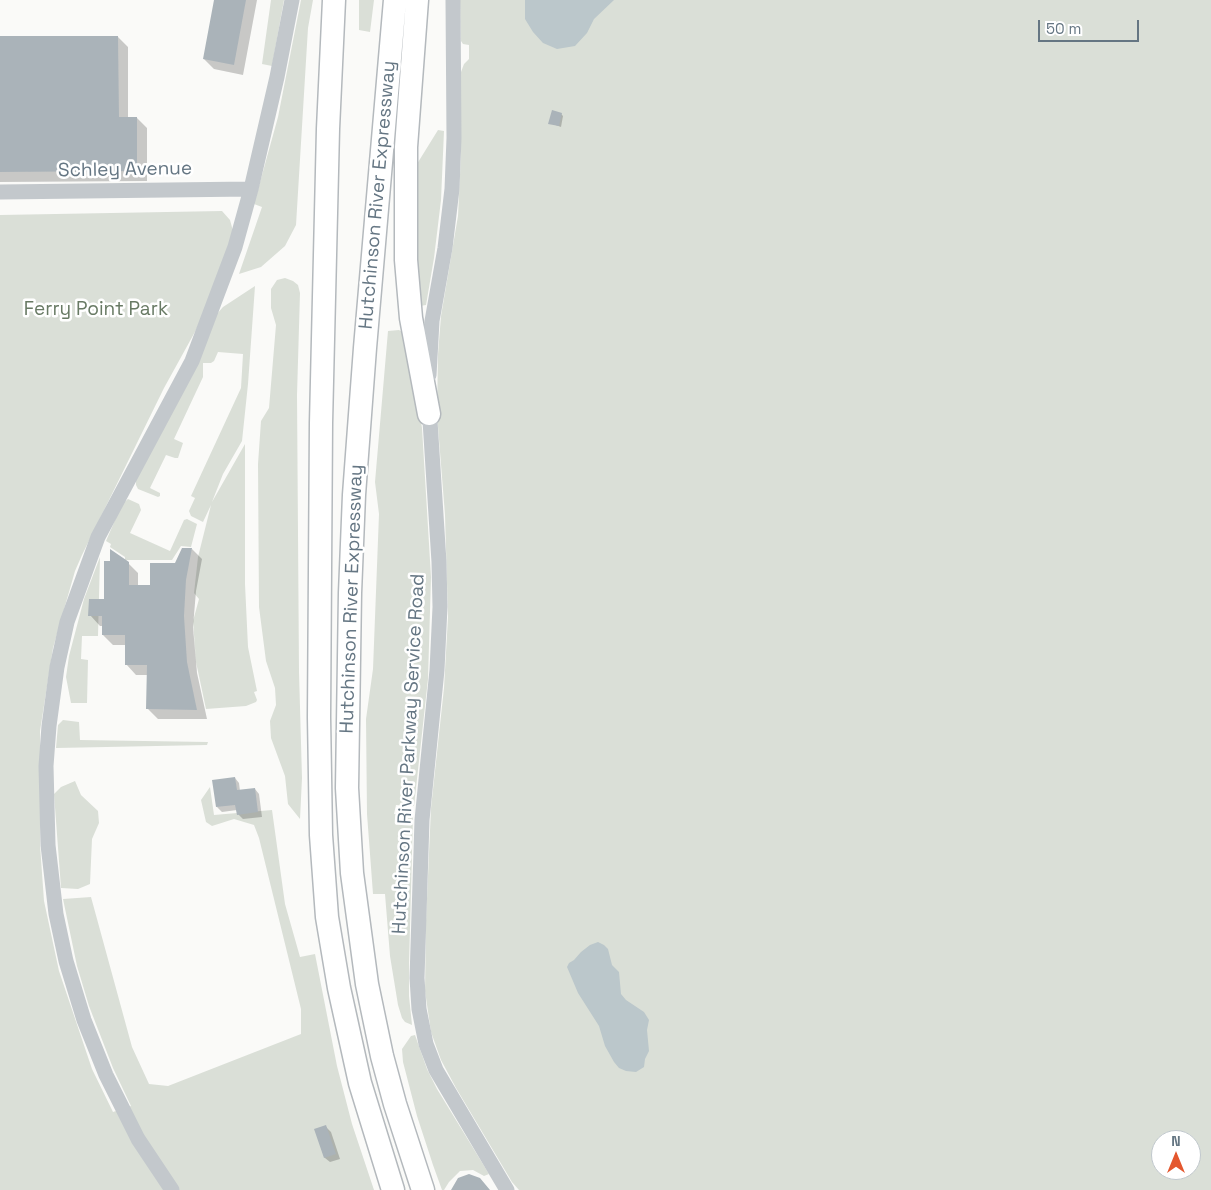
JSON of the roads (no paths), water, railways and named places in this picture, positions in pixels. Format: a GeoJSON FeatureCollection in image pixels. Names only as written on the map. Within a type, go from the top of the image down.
{"type":"FeatureCollection","features":[{"type":"Feature","properties":{"kind":"highway","name":"Hutchinson River Expressway"},"geometry":{"type":"LineString","coordinates":[[334,0],[328,129],[321,423],[319,725],[321,835],[327,917],[340,997],[360,1083],[393,1190]]}},
{"type":"Feature","properties":{"kind":"highway","name":"Hutchinson River Expressway"},"geometry":{"type":"LineString","coordinates":[[394,0],[354,495],[349,612],[347,788],[352,873],[368,992],[395,1104],[423,1190]]}},
{"type":"Feature","properties":{"kind":"highway"},"geometry":{"type":"LineString","coordinates":[[416,0],[406,148],[406,260],[411,318],[429,414]]}},
{"type":"Feature","properties":{"kind":"street"},"geometry":{"type":"LineString","coordinates":[[172,1190],[138,1139],[106,1075],[84,1020],[66,961],[56,914],[49,864],[46,806],[48,740],[54,683],[67,622],[98,537],[192,361],[235,247],[251,189],[277,77],[292,0]]}},
{"type":"Feature","properties":{"kind":"street","name":"Hutchinson River Parkway Service Road"},"geometry":{"type":"LineString","coordinates":[[453,0],[453,174],[450,217],[430,336],[429,414],[439,562],[440,607],[437,670],[422,820],[417,978],[419,1014],[426,1044],[436,1070],[507,1190]]}},
{"type":"Feature","properties":{"kind":"street","name":"Schley Avenue"},"geometry":{"type":"LineString","coordinates":[[0,192],[251,189]]}},
{"type":"Feature","properties":{"kind":"park label","name":"Ferry Point Park"},"geometry":{"type":"Point","coordinates":[96,310]}}]}
